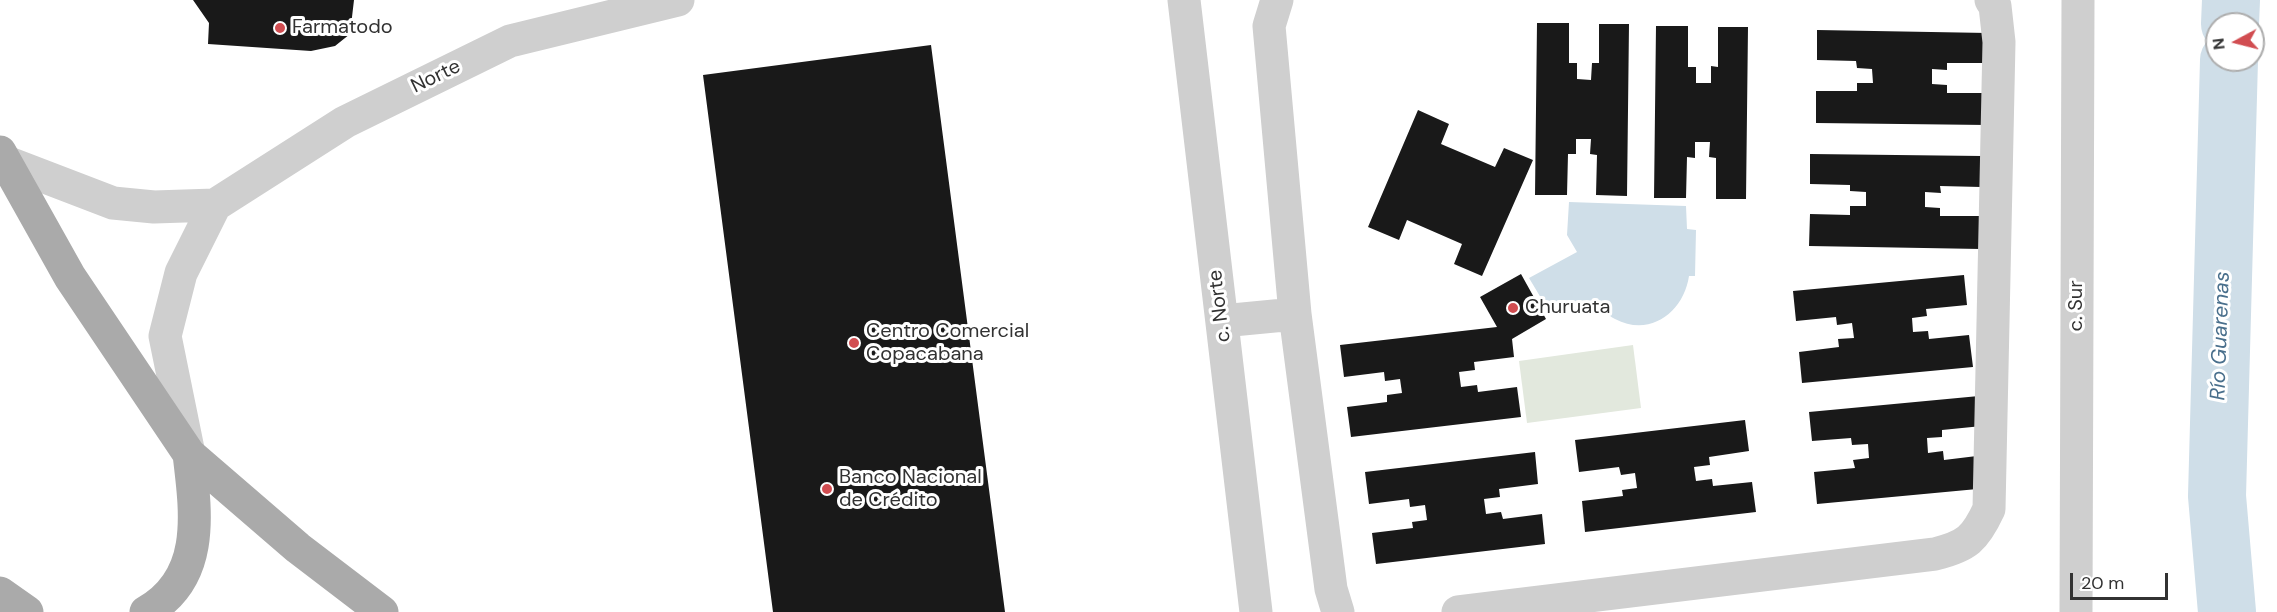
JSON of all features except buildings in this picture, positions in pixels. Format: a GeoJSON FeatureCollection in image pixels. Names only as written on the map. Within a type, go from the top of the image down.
{"type":"FeatureCollection","features":[{"type":"Feature","properties":{"kind":"main road"},"geometry":{"type":"LineString","coordinates":[[3,157],[69,277],[189,454],[298,548],[382,612]]}},
{"type":"Feature","properties":{"kind":"main road"},"geometry":{"type":"LineString","coordinates":[[146,612],[165,602],[182,581],[190,555],[195,525],[189,454]]}},
{"type":"Feature","properties":{"kind":"main road"},"geometry":{"type":"LineString","coordinates":[[0,593],[27,612]]}},
{"type":"Feature","properties":{"kind":"street","name":"Norte"},"geometry":{"type":"LineString","coordinates":[[215,205],[345,122],[510,41],[678,0]]}},
{"type":"Feature","properties":{"kind":"street","name":"c. Norte"},"geometry":{"type":"LineString","coordinates":[[1184,0],[1256,612]]}},
{"type":"Feature","properties":{"kind":"street"},"geometry":{"type":"LineString","coordinates":[[1277,0],[1269,26],[1295,314],[1331,589],[1338,612]]}},
{"type":"Feature","properties":{"kind":"street"},"geometry":{"type":"LineString","coordinates":[[1458,612],[1935,554],[1961,547],[1979,531],[1989,509],[1990,485],[1999,42],[1995,6],[1991,0]]}},
{"type":"Feature","properties":{"kind":"street","name":"c. Sur"},"geometry":{"type":"LineString","coordinates":[[2076,612],[2078,0]]}},
{"type":"Feature","properties":{"kind":"street"},"geometry":{"type":"LineString","coordinates":[[3,157],[113,203],[154,207],[215,205],[181,273],[165,336],[189,454]]}},
{"type":"Feature","properties":{"kind":"street"},"geometry":{"type":"LineString","coordinates":[[1222,321],[1295,314]]}},
{"type":"Feature","properties":{"kind":"shaded area"},"geometry":{"type":"Polygon","coordinates":[[[1569,202],[1686,206],[1687,229],[1696,230],[1695,276],[1689,276],[1680,300],[1664,318],[1641,325],[1628,324],[1615,319],[1596,304],[1584,300],[1550,313],[1529,278],[1577,252],[1567,235],[1569,202]]]}},
{"type":"Feature","properties":{"kind":"shaded area"},"geometry":{"type":"Polygon","coordinates":[[[1633,345],[1641,408],[1527,423],[1519,361],[1633,345]]]}},
{"type":"Feature","properties":{"kind":"waterway","name":"Río Guarenas"},"geometry":{"type":"LineString","coordinates":[[2230,12],[2231,0]]}},
{"type":"Feature","properties":{"kind":"waterway","name":"Río Guarenas"},"geometry":{"type":"LineString","coordinates":[[2227,612],[2217,496],[2229,72]]}},
{"type":"Feature","properties":{"kind":"place","name":"Farmatodo"},"geometry":{"type":"Point","coordinates":[280,28]}},
{"type":"Feature","properties":{"kind":"place","name":"Churuata"},"geometry":{"type":"Point","coordinates":[1513,308]}},
{"type":"Feature","properties":{"kind":"place","name":"Centro Comercial Copacabana"},"geometry":{"type":"Point","coordinates":[854,343]}},
{"type":"Feature","properties":{"kind":"place","name":"Banco Nacional de Crédito"},"geometry":{"type":"Point","coordinates":[827,489]}}]}
